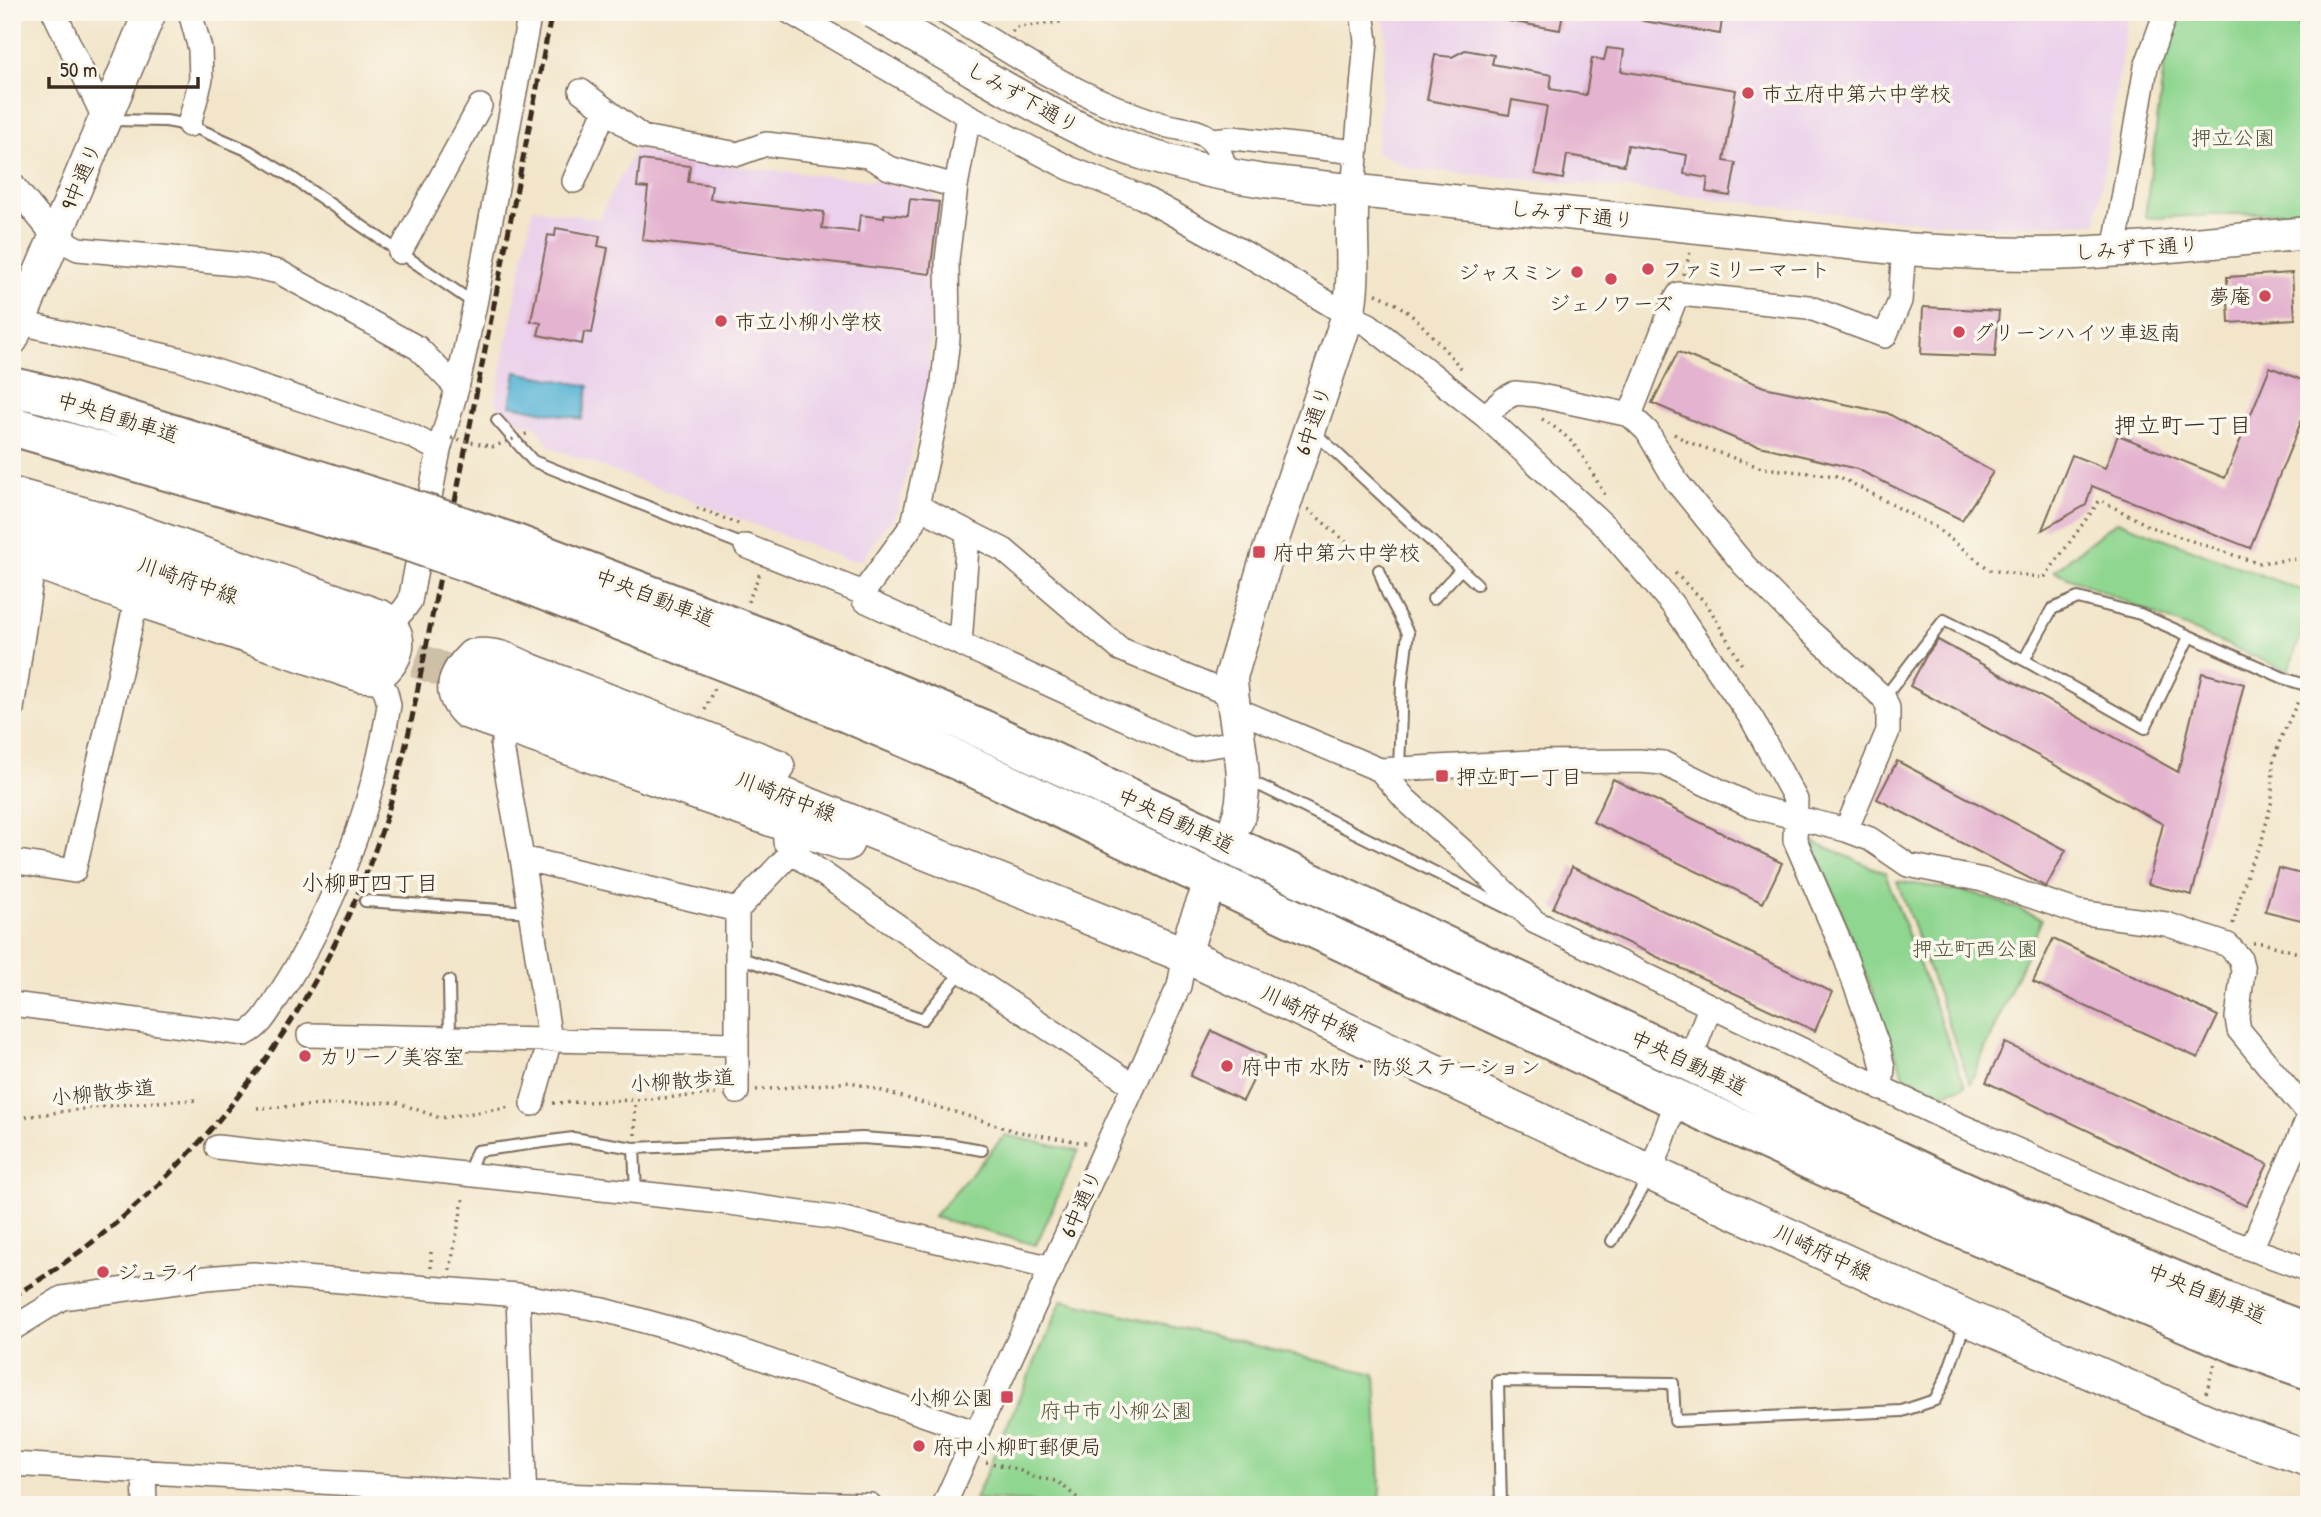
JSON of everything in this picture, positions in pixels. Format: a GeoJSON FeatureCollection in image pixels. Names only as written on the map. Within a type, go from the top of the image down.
{"type":"FeatureCollection","features":[{"type":"Feature","properties":{"kind":"highway","name":"中央自動車道"},"geometry":{"type":"LineString","coordinates":[[30,391],[508,559],[776,643],[982,729],[1361,905],[1926,1174],[2241,1308],[2309,1333]]}},
{"type":"Feature","properties":{"kind":"highway","name":"中央自動車道"},"geometry":{"type":"LineString","coordinates":[[23,428],[405,524]]}},
{"type":"Feature","properties":{"kind":"highway","name":"中央自動車道"},"geometry":{"type":"LineString","coordinates":[[508,559],[761,676],[964,763],[1635,1080],[1946,1222],[2238,1344],[2309,1370]]}},
{"type":"Feature","properties":{"kind":"main road"},"geometry":{"type":"LineString","coordinates":[[12,495],[121,527],[381,618],[375,632]]}},
{"type":"Feature","properties":{"kind":"main road","name":"川崎府中線"},"geometry":{"type":"LineString","coordinates":[[12,523],[375,632]]}},
{"type":"Feature","properties":{"kind":"main road"},"geometry":{"type":"LineString","coordinates":[[23,557],[361,674],[376,675],[387,667],[394,655],[396,640],[392,627],[375,632]]}},
{"type":"Feature","properties":{"kind":"main road"},"geometry":{"type":"LineString","coordinates":[[869,828],[800,776],[529,671],[503,658],[488,655],[472,657],[456,677],[458,702],[467,711],[788,837],[960,864]]}},
{"type":"Feature","properties":{"kind":"main road","name":"川崎府中線"},"geometry":{"type":"LineString","coordinates":[[488,685],[869,828],[1185,955],[1967,1318],[2221,1429],[2309,1459]]}},
{"type":"Feature","properties":{"kind":"street"},"geometry":{"type":"LineString","coordinates":[[54,12],[105,120]]}},
{"type":"Feature","properties":{"kind":"street","name":"9中通り"},"geometry":{"type":"LineString","coordinates":[[14,327],[150,12]]}},
{"type":"Feature","properties":{"kind":"street"},"geometry":{"type":"LineString","coordinates":[[189,125],[201,79],[200,49],[190,12]]}},
{"type":"Feature","properties":{"kind":"street"},"geometry":{"type":"LineString","coordinates":[[375,632],[402,612],[410,601],[475,304],[530,12]]}},
{"type":"Feature","properties":{"kind":"street","name":"しみず下通り"},"geometry":{"type":"LineString","coordinates":[[873,12],[1070,124],[1164,160],[1228,176],[1904,249],[2026,254],[2114,251],[2309,233]]}},
{"type":"Feature","properties":{"kind":"street"},"geometry":{"type":"LineString","coordinates":[[944,12],[1040,71],[1103,102],[1158,123],[1202,133],[1212,140],[1219,151],[1228,176]]}},
{"type":"Feature","properties":{"kind":"street","name":"6中通り"},"geometry":{"type":"LineString","coordinates":[[1237,821],[1244,799],[1244,783],[1231,677],[1264,566],[1348,316],[1351,296],[1350,215],[1366,41],[1362,12]]}},
{"type":"Feature","properties":{"kind":"street"},"geometry":{"type":"LineString","coordinates":[[2114,251],[2146,67],[2166,12]]}},
{"type":"Feature","properties":{"kind":"street"},"geometry":{"type":"LineString","coordinates":[[804,16],[969,116],[1069,168],[1142,197],[1243,252],[1348,316],[1369,325],[1485,416],[1608,529],[1672,604],[1752,719],[1796,800],[1795,840],[1840,943],[1878,1047],[1883,1068],[1881,1088]]}},
{"type":"Feature","properties":{"kind":"street"},"geometry":{"type":"LineString","coordinates":[[581,91],[642,137],[738,154],[766,144],[867,156],[889,168],[956,186]]}},
{"type":"Feature","properties":{"kind":"street"},"geometry":{"type":"LineString","coordinates":[[400,252],[480,106]]}},
{"type":"Feature","properties":{"kind":"street"},"geometry":{"type":"LineString","coordinates":[[574,181],[606,110]]}},
{"type":"Feature","properties":{"kind":"street"},"geometry":{"type":"LineString","coordinates":[[969,116],[956,186],[947,260],[948,338],[942,390],[917,506],[913,524],[863,593],[864,600],[1191,749],[1237,742]]}},
{"type":"Feature","properties":{"kind":"street"},"geometry":{"type":"LineString","coordinates":[[1212,140],[1233,138],[1356,152]]}},
{"type":"Feature","properties":{"kind":"street"},"geometry":{"type":"LineString","coordinates":[[12,184],[55,237],[78,249],[245,265],[279,272],[418,348],[457,388]]}},
{"type":"Feature","properties":{"kind":"street"},"geometry":{"type":"LineString","coordinates":[[1630,415],[1679,294],[1808,307],[1885,336],[1900,301],[1904,249]]}},
{"type":"Feature","properties":{"kind":"street"},"geometry":{"type":"LineString","coordinates":[[14,327],[179,359],[445,444]]}},
{"type":"Feature","properties":{"kind":"street"},"geometry":{"type":"LineString","coordinates":[[1485,416],[1515,393],[1630,415],[1647,431],[1676,481],[1744,565],[1804,626],[1884,698],[1888,708],[1888,731],[1846,830]]}},
{"type":"Feature","properties":{"kind":"street"},"geometry":{"type":"LineString","coordinates":[[917,506],[1004,550],[1120,649],[1232,702],[1390,770],[1532,762],[1639,761],[1663,764],[1751,806],[1846,830],[1870,839],[1908,865],[1983,880],[2078,912],[2166,924],[2228,944],[2240,958],[2244,970],[2237,1018],[2239,1030],[2309,1116],[2251,1250]]}},
{"type":"Feature","properties":{"kind":"street"},"geometry":{"type":"LineString","coordinates":[[960,643],[968,533]]}},
{"type":"Feature","properties":{"kind":"street"},"geometry":{"type":"LineString","coordinates":[[755,543],[863,593]]}},
{"type":"Feature","properties":{"kind":"street"},"geometry":{"type":"LineString","coordinates":[[12,709],[23,557]]}},
{"type":"Feature","properties":{"kind":"street"},"geometry":{"type":"LineString","coordinates":[[12,861],[74,871],[137,598]]}},
{"type":"Feature","properties":{"kind":"street"},"geometry":{"type":"LineString","coordinates":[[12,1004],[245,1034],[257,1028],[292,975],[325,910],[349,854],[370,790],[389,705],[386,692],[376,675]]}},
{"type":"Feature","properties":{"kind":"street"},"geometry":{"type":"LineString","coordinates":[[509,726],[502,747],[551,1040],[532,1104]]}},
{"type":"Feature","properties":{"kind":"street"},"geometry":{"type":"LineString","coordinates":[[1390,770],[1406,800],[1535,922],[1969,1129],[2251,1250],[2309,1270]]}},
{"type":"Feature","properties":{"kind":"street"},"geometry":{"type":"LineString","coordinates":[[737,1092],[737,911],[788,837],[962,971],[1133,1085]]}},
{"type":"Feature","properties":{"kind":"street"},"geometry":{"type":"LineString","coordinates":[[522,858],[737,911]]}},
{"type":"Feature","properties":{"kind":"street","name":"6中通り"},"geometry":{"type":"LineString","coordinates":[[944,1505],[1179,986],[1185,955],[1205,897]]}},
{"type":"Feature","properties":{"kind":"street"},"geometry":{"type":"LineString","coordinates":[[1696,1044],[1710,1007]]}},
{"type":"Feature","properties":{"kind":"street"},"geometry":{"type":"LineString","coordinates":[[309,1035],[736,1044]]}},
{"type":"Feature","properties":{"kind":"street"},"geometry":{"type":"LineString","coordinates":[[1651,1173],[1670,1119]]}},
{"type":"Feature","properties":{"kind":"street"},"geometry":{"type":"LineString","coordinates":[[217,1147],[730,1203],[844,1219],[1052,1268]]}},
{"type":"Feature","properties":{"kind":"street"},"geometry":{"type":"LineString","coordinates":[[12,1329],[62,1298],[253,1274],[518,1295],[604,1310],[698,1336],[977,1433]]}},
{"type":"Feature","properties":{"kind":"street"},"geometry":{"type":"LineString","coordinates":[[518,1295],[525,1499]]}},
{"type":"Feature","properties":{"kind":"street"},"geometry":{"type":"LineString","coordinates":[[12,1464],[144,1470],[390,1496],[870,1505]]}},
{"type":"Feature","properties":{"kind":"street"},"geometry":{"type":"LineString","coordinates":[[144,1470],[145,1505]]}},
{"type":"Feature","properties":{"kind":"lane"},"geometry":{"type":"LineString","coordinates":[[105,120],[166,121],[189,125],[248,151],[288,175],[475,304]]}},
{"type":"Feature","properties":{"kind":"lane"},"geometry":{"type":"LineString","coordinates":[[497,420],[533,461],[755,543]]}},
{"type":"Feature","properties":{"kind":"lane"},"geometry":{"type":"LineString","coordinates":[[1310,428],[1477,584]]}},
{"type":"Feature","properties":{"kind":"lane"},"geometry":{"type":"LineString","coordinates":[[1433,599],[1461,569]]}},
{"type":"Feature","properties":{"kind":"lane"},"geometry":{"type":"LineString","coordinates":[[1379,570],[1387,593],[1408,633],[1390,770]]}},
{"type":"Feature","properties":{"kind":"lane"},"geometry":{"type":"LineString","coordinates":[[2024,660],[2052,609],[2078,598],[2140,614],[2307,687]]}},
{"type":"Feature","properties":{"kind":"lane"},"geometry":{"type":"LineString","coordinates":[[1884,698],[1944,620],[2024,660],[2145,729],[2189,637]]}},
{"type":"Feature","properties":{"kind":"lane"},"geometry":{"type":"LineString","coordinates":[[1244,783],[1261,786],[1535,922]]}},
{"type":"Feature","properties":{"kind":"lane"},"geometry":{"type":"LineString","coordinates":[[365,901],[531,912]]}},
{"type":"Feature","properties":{"kind":"lane"},"geometry":{"type":"LineString","coordinates":[[738,957],[923,1019],[962,971]]}},
{"type":"Feature","properties":{"kind":"lane"},"geometry":{"type":"LineString","coordinates":[[449,981],[450,1038]]}},
{"type":"Feature","properties":{"kind":"lane"},"geometry":{"type":"LineString","coordinates":[[468,1173],[477,1151],[573,1138],[634,1148],[862,1138],[948,1144],[982,1150]]}},
{"type":"Feature","properties":{"kind":"lane"},"geometry":{"type":"LineString","coordinates":[[634,1148],[636,1193]]}},
{"type":"Feature","properties":{"kind":"lane"},"geometry":{"type":"LineString","coordinates":[[1612,1241],[1651,1173]]}},
{"type":"Feature","properties":{"kind":"lane"},"geometry":{"type":"LineString","coordinates":[[1501,1505],[1498,1381],[1673,1382],[1675,1421],[1902,1411],[1935,1400],[1967,1318]]}},
{"type":"Feature","properties":{"kind":"path"},"geometry":{"type":"LineString","coordinates":[[1000,46],[1016,27],[1061,22],[1069,12]]}},
{"type":"Feature","properties":{"kind":"path"},"geometry":{"type":"LineString","coordinates":[[2272,12],[2309,23]]}},
{"type":"Feature","properties":{"kind":"path"},"geometry":{"type":"LineString","coordinates":[[1679,294],[1692,242]]}},
{"type":"Feature","properties":{"kind":"path"},"geometry":{"type":"LineString","coordinates":[[1630,415],[1656,422],[1688,442],[1762,468],[1838,476],[1935,527],[1990,570],[2044,579],[2100,500],[2151,527],[2257,563],[2309,558]]}},
{"type":"Feature","properties":{"kind":"path"},"geometry":{"type":"LineString","coordinates":[[445,444],[492,447],[529,433]]}},
{"type":"Feature","properties":{"kind":"path"},"geometry":{"type":"LineString","coordinates":[[689,505],[755,543],[747,604]]}},
{"type":"Feature","properties":{"kind":"path"},"geometry":{"type":"LineString","coordinates":[[1308,509],[1379,570]]}},
{"type":"Feature","properties":{"kind":"path"},"geometry":{"type":"LineString","coordinates":[[695,735],[717,680]]}},
{"type":"Feature","properties":{"kind":"path"},"geometry":{"type":"LineString","coordinates":[[2307,687],[2280,740],[2273,763],[2272,800],[2261,844],[2249,867],[2228,944],[2263,943],[2309,956]]}},
{"type":"Feature","properties":{"kind":"path","name":"小柳散歩道"},"geometry":{"type":"LineString","coordinates":[[257,1108],[396,1102],[440,1118],[532,1104],[635,1100],[851,1082],[1015,1132],[1105,1147]]}},
{"type":"Feature","properties":{"kind":"path","name":"小柳散歩道"},"geometry":{"type":"LineString","coordinates":[[12,1119],[138,1102],[198,1100]]}},
{"type":"Feature","properties":{"kind":"path"},"geometry":{"type":"LineString","coordinates":[[634,1148],[635,1100]]}},
{"type":"Feature","properties":{"kind":"path"},"geometry":{"type":"LineString","coordinates":[[446,1289],[468,1173]]}},
{"type":"Feature","properties":{"kind":"path"},"geometry":{"type":"LineString","coordinates":[[2205,1395],[2217,1358]]}},
{"type":"Feature","properties":{"kind":"path"},"geometry":{"type":"LineString","coordinates":[[984,1461],[1014,1468],[1035,1478],[1057,1481],[1092,1505]]}},
{"type":"Feature","properties":{"kind":"shaded area","name":"市立府中第六中学校"},"geometry":{"type":"Polygon","coordinates":[[[1381,12],[2129,12],[2096,223],[1992,226],[1877,218],[1611,187],[1411,169],[1376,152],[1386,34],[1381,12]]]}},
{"type":"Feature","properties":{"kind":"shaded area","name":"市立小柳小学校"},"geometry":{"type":"Polygon","coordinates":[[[636,147],[654,155],[876,181],[930,191],[940,202],[933,259],[928,384],[897,513],[874,541],[863,560],[848,560],[550,447],[537,427],[511,419],[495,402],[533,208],[598,219],[636,147]]]}},
{"type":"Feature","properties":{"kind":"green space","name":"押立公園"},"geometry":{"type":"Polygon","coordinates":[[[2181,12],[2309,12],[2309,211],[2145,218],[2165,59],[2181,12]]]}},
{"type":"Feature","properties":{"kind":"green space"},"geometry":{"type":"Polygon","coordinates":[[[2117,521],[2309,593],[2309,613],[2288,671],[2054,571],[2117,521]]]}},
{"type":"Feature","properties":{"kind":"green space"},"geometry":{"type":"Polygon","coordinates":[[[1812,841],[1885,873],[1965,1086],[1943,1094],[1904,1076],[1812,841]]]}},
{"type":"Feature","properties":{"kind":"green space","name":"押立町西公園"},"geometry":{"type":"Polygon","coordinates":[[[1897,881],[1972,893],[2042,919],[1970,1083],[1897,881]]]}},
{"type":"Feature","properties":{"kind":"green space"},"geometry":{"type":"Polygon","coordinates":[[[1005,1135],[1078,1151],[1036,1245],[933,1217],[1005,1135]]]}},
{"type":"Feature","properties":{"kind":"green space","name":"府中市 小柳公園"},"geometry":{"type":"Polygon","coordinates":[[[1062,1300],[1375,1374],[1381,1505],[1038,1505],[1030,1502],[975,1499],[1062,1300]]]}},
{"type":"Feature","properties":{"kind":"water"},"geometry":{"type":"Polygon","coordinates":[[[516,372],[589,386],[582,419],[510,405],[516,372]]]}},
{"type":"Feature","properties":{"kind":"building"},"geometry":{"type":"Polygon","coordinates":[[[1509,12],[1563,12],[1560,30],[1508,21],[1509,12]]]}},
{"type":"Feature","properties":{"kind":"building"},"geometry":{"type":"Polygon","coordinates":[[[1644,12],[1723,12],[1720,34],[1643,21],[1644,12]]]}},
{"type":"Feature","properties":{"kind":"building"},"geometry":{"type":"Polygon","coordinates":[[[1607,48],[1624,50],[1621,71],[1736,90],[1724,161],[1736,163],[1730,196],[1706,192],[1708,178],[1684,174],[1687,155],[1628,145],[1624,165],[1567,155],[1563,179],[1535,174],[1547,106],[1512,100],[1509,115],[1427,100],[1435,55],[1452,57],[1465,50],[1494,55],[1492,64],[1552,75],[1550,89],[1586,95],[1592,58],[1604,60],[1607,48]]]}},
{"type":"Feature","properties":{"kind":"building"},"geometry":{"type":"Polygon","coordinates":[[[640,160],[690,166],[688,182],[712,185],[710,199],[824,212],[822,228],[858,232],[860,215],[884,218],[884,214],[908,216],[910,199],[939,202],[930,274],[642,240],[648,188],[637,187],[640,160]]]}},
{"type":"Feature","properties":{"kind":"building"},"geometry":{"type":"Polygon","coordinates":[[[556,228],[600,236],[598,246],[608,248],[592,333],[584,332],[582,344],[538,335],[541,323],[531,321],[548,235],[555,236],[556,228]]]}},
{"type":"Feature","properties":{"kind":"building"},"geometry":{"type":"Polygon","coordinates":[[[2292,273],[2295,319],[2229,323],[2227,277],[2292,273]]]}},
{"type":"Feature","properties":{"kind":"building","name":"グリーンハイツ車返南"},"geometry":{"type":"Polygon","coordinates":[[[1923,307],[1999,311],[1995,357],[1921,354],[1923,307]]]}},
{"type":"Feature","properties":{"kind":"building"},"geometry":{"type":"Polygon","coordinates":[[[1678,352],[1764,387],[1887,413],[1993,472],[1962,520],[1857,469],[1743,442],[1652,403],[1678,352]]]}},
{"type":"Feature","properties":{"kind":"building"},"geometry":{"type":"Polygon","coordinates":[[[2270,367],[2309,383],[2309,402],[2250,548],[2092,486],[2086,505],[2042,530],[2072,455],[2105,468],[2118,435],[2225,478],[2270,367]]]}},
{"type":"Feature","properties":{"kind":"building"},"geometry":{"type":"Polygon","coordinates":[[[1938,640],[2178,772],[2202,673],[2244,684],[2192,895],[2148,884],[2163,824],[1910,686],[1938,640]]]}},
{"type":"Feature","properties":{"kind":"building"},"geometry":{"type":"Polygon","coordinates":[[[1897,761],[2066,850],[2046,887],[1877,799],[1897,761]]]}},
{"type":"Feature","properties":{"kind":"building"},"geometry":{"type":"Polygon","coordinates":[[[1613,779],[1782,863],[1763,903],[1593,822],[1613,779]]]}},
{"type":"Feature","properties":{"kind":"building"},"geometry":{"type":"Polygon","coordinates":[[[1572,867],[1832,992],[1815,1031],[1553,908],[1572,867]]]}},
{"type":"Feature","properties":{"kind":"building"},"geometry":{"type":"Polygon","coordinates":[[[2278,868],[2309,876],[2309,922],[2265,911],[2278,868]]]}},
{"type":"Feature","properties":{"kind":"building"},"geometry":{"type":"Polygon","coordinates":[[[2053,939],[2218,1016],[2198,1058],[2033,982],[2053,939]]]}},
{"type":"Feature","properties":{"kind":"building","name":"府中市 水防・防災ステーション"},"geometry":{"type":"Polygon","coordinates":[[[1212,1031],[1265,1056],[1243,1101],[1190,1076],[1212,1031]]]}},
{"type":"Feature","properties":{"kind":"building"},"geometry":{"type":"Polygon","coordinates":[[[2005,1043],[2268,1164],[2246,1206],[1986,1082],[2005,1043]]]}},
{"type":"Feature","properties":{"kind":"tunnel"},"geometry":{"type":"LineString","coordinates":[[366,642],[488,686]]}},
{"type":"Feature","properties":{"kind":"railway"},"geometry":{"type":"LineString","coordinates":[[12,1297],[71,1258],[127,1214],[178,1165],[226,1111],[269,1054],[308,994],[341,931],[369,866],[394,793],[412,718],[552,12]]}},
{"type":"Feature","properties":{"kind":"place","name":"市立府中第六中学校"},"geometry":{"type":"Point","coordinates":[1748,93]}},
{"type":"Feature","properties":{"kind":"place","name":"ファミリーマート"},"geometry":{"type":"Point","coordinates":[1648,269]}},
{"type":"Feature","properties":{"kind":"place","name":"ジャスミン"},"geometry":{"type":"Point","coordinates":[1577,272]}},
{"type":"Feature","properties":{"kind":"place","name":"ジェノワーズ"},"geometry":{"type":"Point","coordinates":[1611,279]}},
{"type":"Feature","properties":{"kind":"place","name":"夢庵"},"geometry":{"type":"Point","coordinates":[2265,296]}},
{"type":"Feature","properties":{"kind":"place","name":"市立小柳小学校"},"geometry":{"type":"Point","coordinates":[721,321]}},
{"type":"Feature","properties":{"kind":"place","name":"グリーンハイツ車返南"},"geometry":{"type":"Point","coordinates":[1959,332]}},
{"type":"Feature","properties":{"kind":"place","name":"府中第六中学校"},"geometry":{"type":"Point","coordinates":[1259,552]}},
{"type":"Feature","properties":{"kind":"place","name":"押立町一丁目"},"geometry":{"type":"Point","coordinates":[1442,776]}},
{"type":"Feature","properties":{"kind":"place","name":"カリーノ美容室"},"geometry":{"type":"Point","coordinates":[305,1056]}},
{"type":"Feature","properties":{"kind":"place","name":"府中市 水防・防災ステーション"},"geometry":{"type":"Point","coordinates":[1227,1066]}},
{"type":"Feature","properties":{"kind":"place","name":"ジュライ"},"geometry":{"type":"Point","coordinates":[103,1272]}},
{"type":"Feature","properties":{"kind":"place","name":"小柳公園"},"geometry":{"type":"Point","coordinates":[1007,1397]}},
{"type":"Feature","properties":{"kind":"place","name":"府中小柳町郵便局"},"geometry":{"type":"Point","coordinates":[919,1446]}},
{"type":"Feature","properties":{"kind":"district","name":"押立町一丁目"},"geometry":{"type":"Point","coordinates":[2183,424]}},
{"type":"Feature","properties":{"kind":"district","name":"小柳町四丁目"},"geometry":{"type":"Point","coordinates":[370,882]}}]}
